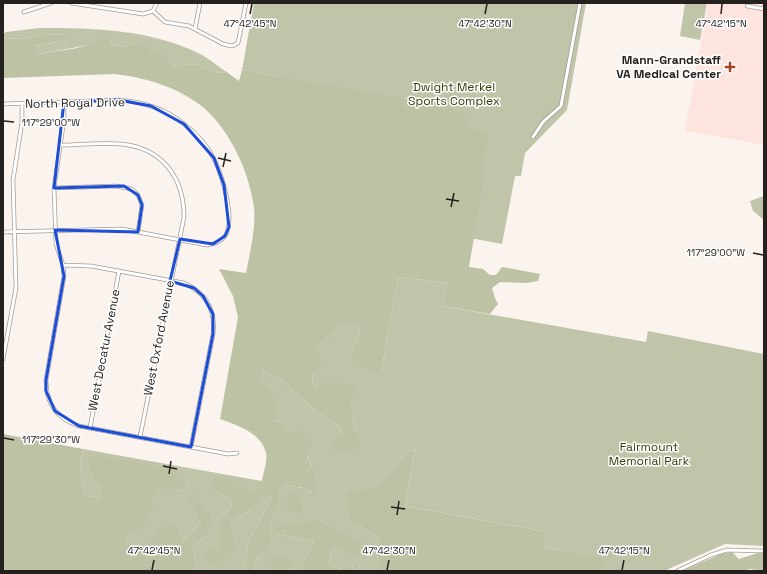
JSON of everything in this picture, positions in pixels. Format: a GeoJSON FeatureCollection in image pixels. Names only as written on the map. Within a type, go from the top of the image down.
{"type":"FeatureCollection","features":[{"type":"Feature","properties":{"kind":"street"},"geometry":{"type":"LineString","coordinates":[[24,12],[50,3]]}},
{"type":"Feature","properties":{"kind":"street"},"geometry":{"type":"LineString","coordinates":[[71,3],[143,14],[153,11],[157,3]]}},
{"type":"Feature","properties":{"kind":"street"},"geometry":{"type":"LineString","coordinates":[[195,29],[200,3]]}},
{"type":"Feature","properties":{"kind":"street"},"geometry":{"type":"LineString","coordinates":[[153,11],[164,22],[195,29],[222,44],[232,46],[238,43],[246,3]]}},
{"type":"Feature","properties":{"kind":"street"},"geometry":{"type":"LineString","coordinates":[[533,137],[543,122],[561,106],[580,3]]}},
{"type":"Feature","properties":{"kind":"street"},"geometry":{"type":"LineString","coordinates":[[747,6],[764,9]]}},
{"type":"Feature","properties":{"kind":"street","name":"North Royal Drive"},"geometry":{"type":"LineString","coordinates":[[3,104],[119,100],[137,102],[163,110],[184,124],[202,141],[214,158],[224,185],[229,220],[226,236],[219,242],[207,244],[180,239]]}},
{"type":"Feature","properties":{"kind":"street"},"geometry":{"type":"LineString","coordinates":[[64,102],[64,119],[54,188],[56,244],[63,265],[64,285],[46,380],[48,396],[55,411],[70,423],[90,428],[228,454],[237,453]]}},
{"type":"Feature","properties":{"kind":"street"},"geometry":{"type":"LineString","coordinates":[[3,359],[16,288],[13,180],[22,122],[22,104]]}},
{"type":"Feature","properties":{"kind":"street","name":"West Oxford Avenue"},"geometry":{"type":"LineString","coordinates":[[60,145],[120,144],[136,146],[157,156],[167,165],[176,178],[181,190],[184,217],[140,437]]}},
{"type":"Feature","properties":{"kind":"street"},"geometry":{"type":"LineString","coordinates":[[54,188],[116,186],[132,189],[138,195],[142,205],[138,232]]}},
{"type":"Feature","properties":{"kind":"street"},"geometry":{"type":"LineString","coordinates":[[3,232],[108,229],[180,239]]}},
{"type":"Feature","properties":{"kind":"street"},"geometry":{"type":"LineString","coordinates":[[63,265],[77,264],[170,281],[194,288],[209,304],[213,314],[213,334],[191,447]]}},
{"type":"Feature","properties":{"kind":"street","name":"West Decatur Avenue"},"geometry":{"type":"LineString","coordinates":[[90,428],[119,271]]}},
{"type":"Feature","properties":{"kind":"street"},"geometry":{"type":"LineString","coordinates":[[3,327],[9,328]]}},
{"type":"Feature","properties":{"kind":"street"},"geometry":{"type":"LineString","coordinates":[[677,571],[711,555],[727,550],[764,551]]}},
{"type":"Feature","properties":{"kind":"highlighted area"},"geometry":{"type":"Polygon","coordinates":[[[119,100],[151,106],[184,124],[214,158],[224,185],[229,227],[225,236],[213,244],[180,239],[170,281],[194,288],[203,296],[213,314],[213,334],[191,447],[79,426],[55,411],[46,391],[46,380],[64,276],[55,230],[138,232],[142,205],[138,195],[124,186],[54,188],[64,102],[119,100]]]}},
{"type":"Feature","properties":{"kind":"shaded area","name":"Mann-Grandstaff VA Medical Center"},"geometry":{"type":"Polygon","coordinates":[[[708,3],[764,3],[764,145],[685,131],[708,3]]]}},
{"type":"Feature","properties":{"kind":"green space","name":"Dwight Merkel Sports Complex"},"geometry":{"type":"Polygon","coordinates":[[[254,3],[586,3],[567,110],[525,153],[521,176],[515,176],[502,244],[465,237],[269,156],[282,77],[242,70],[254,3]]]}},
{"type":"Feature","properties":{"kind":"green space"},"geometry":{"type":"Polygon","coordinates":[[[685,3],[707,3],[700,40],[680,36],[685,3]]]}},
{"type":"Feature","properties":{"kind":"green space"},"geometry":{"type":"Polygon","coordinates":[[[39,28],[101,30],[161,39],[200,54],[228,73],[212,72],[197,65],[188,64],[177,67],[172,66],[168,58],[151,52],[140,42],[124,47],[112,44],[109,37],[89,45],[39,54],[36,52],[36,46],[68,40],[68,34],[3,39],[3,34],[6,32],[39,28]]]}},
{"type":"Feature","properties":{"kind":"green space"},"geometry":{"type":"Polygon","coordinates":[[[68,34],[71,37],[68,40],[36,46],[36,52],[39,54],[92,44],[105,36],[109,37],[112,44],[124,47],[140,42],[146,45],[151,52],[160,52],[168,58],[172,66],[177,67],[188,64],[197,65],[212,72],[228,73],[239,81],[242,70],[380,94],[464,112],[466,122],[470,128],[483,131],[487,135],[487,148],[483,154],[483,184],[469,267],[483,269],[490,275],[496,275],[502,267],[540,274],[538,281],[526,283],[500,282],[492,288],[498,304],[490,314],[443,306],[447,283],[398,277],[381,373],[366,368],[349,357],[358,339],[360,328],[340,322],[331,335],[316,346],[322,364],[313,373],[312,383],[318,386],[323,382],[358,385],[351,401],[354,411],[353,427],[361,435],[361,442],[355,449],[336,452],[330,443],[343,434],[339,426],[313,409],[285,382],[263,370],[260,380],[270,388],[278,405],[273,420],[281,422],[290,433],[299,429],[312,442],[307,456],[313,470],[317,493],[313,493],[303,488],[284,485],[280,492],[278,508],[272,515],[270,529],[271,544],[257,558],[254,571],[244,571],[248,542],[272,497],[261,496],[250,511],[230,522],[235,548],[226,559],[209,567],[206,552],[213,548],[221,548],[221,517],[231,509],[230,499],[215,491],[212,481],[216,476],[234,479],[239,485],[247,489],[258,488],[256,483],[262,481],[266,459],[266,453],[259,440],[247,430],[220,419],[238,317],[233,296],[219,269],[246,273],[254,224],[254,207],[248,180],[237,153],[214,118],[195,101],[173,89],[150,81],[114,74],[3,78],[3,39],[68,34]]]}},
{"type":"Feature","properties":{"kind":"green space"},"geometry":{"type":"Polygon","coordinates":[[[764,196],[764,220],[753,211],[750,201],[764,196]]]}},
{"type":"Feature","properties":{"kind":"green space","name":"Fairmount Memorial Park"},"geometry":{"type":"Polygon","coordinates":[[[398,277],[447,283],[443,306],[646,342],[648,331],[764,354],[764,546],[725,544],[664,571],[602,571],[604,558],[544,547],[547,532],[405,506],[415,449],[408,452],[373,488],[351,521],[379,537],[376,548],[379,571],[352,571],[353,564],[340,569],[329,564],[331,551],[337,548],[339,531],[320,520],[275,534],[314,541],[301,568],[305,571],[285,571],[295,567],[275,565],[275,571],[254,571],[257,558],[270,544],[270,520],[277,508],[280,492],[284,485],[303,488],[313,493],[313,470],[307,455],[281,422],[273,420],[270,388],[260,380],[263,370],[285,382],[313,409],[339,426],[343,434],[361,435],[353,427],[354,411],[351,401],[312,383],[316,346],[331,335],[340,321],[360,328],[358,339],[349,357],[381,373],[398,277]]]}},
{"type":"Feature","properties":{"kind":"green space"},"geometry":{"type":"Polygon","coordinates":[[[3,434],[83,449],[80,466],[85,496],[100,498],[102,492],[89,471],[89,454],[162,468],[189,483],[181,491],[157,488],[151,498],[154,508],[138,533],[125,535],[128,542],[144,550],[166,523],[176,525],[184,540],[201,523],[188,500],[192,493],[211,515],[207,536],[193,546],[197,571],[3,571],[3,434]]]}},
{"type":"Feature","properties":{"kind":"green space"},"geometry":{"type":"Polygon","coordinates":[[[83,449],[262,481],[258,488],[248,490],[240,488],[215,491],[230,499],[231,509],[221,517],[221,548],[226,559],[230,522],[250,511],[261,495],[272,497],[248,542],[244,571],[197,571],[193,546],[207,536],[192,494],[189,501],[201,523],[184,540],[176,525],[144,551],[128,542],[125,535],[157,487],[181,491],[189,483],[89,454],[89,471],[102,492],[100,498],[85,496],[80,466],[83,449]]]}},
{"type":"Feature","properties":{"kind":"green space"},"geometry":{"type":"Polygon","coordinates":[[[415,449],[405,506],[547,532],[544,547],[605,558],[602,571],[379,571],[376,548],[379,537],[351,521],[346,492],[373,488],[408,452],[415,449]]]}},
{"type":"Feature","properties":{"kind":"green space"},"geometry":{"type":"Polygon","coordinates":[[[294,494],[299,497],[303,509],[300,514],[291,512],[286,504],[288,496],[294,494]]]}},
{"type":"Feature","properties":{"kind":"green space"},"geometry":{"type":"Polygon","coordinates":[[[320,520],[362,543],[359,553],[353,557],[337,548],[331,551],[329,564],[340,569],[353,564],[352,571],[305,571],[301,568],[314,541],[275,534],[277,525],[320,520]]]}},
{"type":"Feature","properties":{"kind":"green space"},"geometry":{"type":"Polygon","coordinates":[[[732,552],[739,559],[758,553],[764,553],[764,571],[750,569],[742,571],[682,571],[721,554],[732,552]]]}},
{"type":"Feature","properties":{"kind":"green space"},"geometry":{"type":"Polygon","coordinates":[[[276,555],[290,559],[295,567],[285,571],[275,571],[275,565],[269,561],[270,557],[276,555]]]}},
{"type":"Feature","properties":{"kind":"place","name":"Mann-Grandstaff VA Medical Center"},"geometry":{"type":"Point","coordinates":[730,67]}}]}
